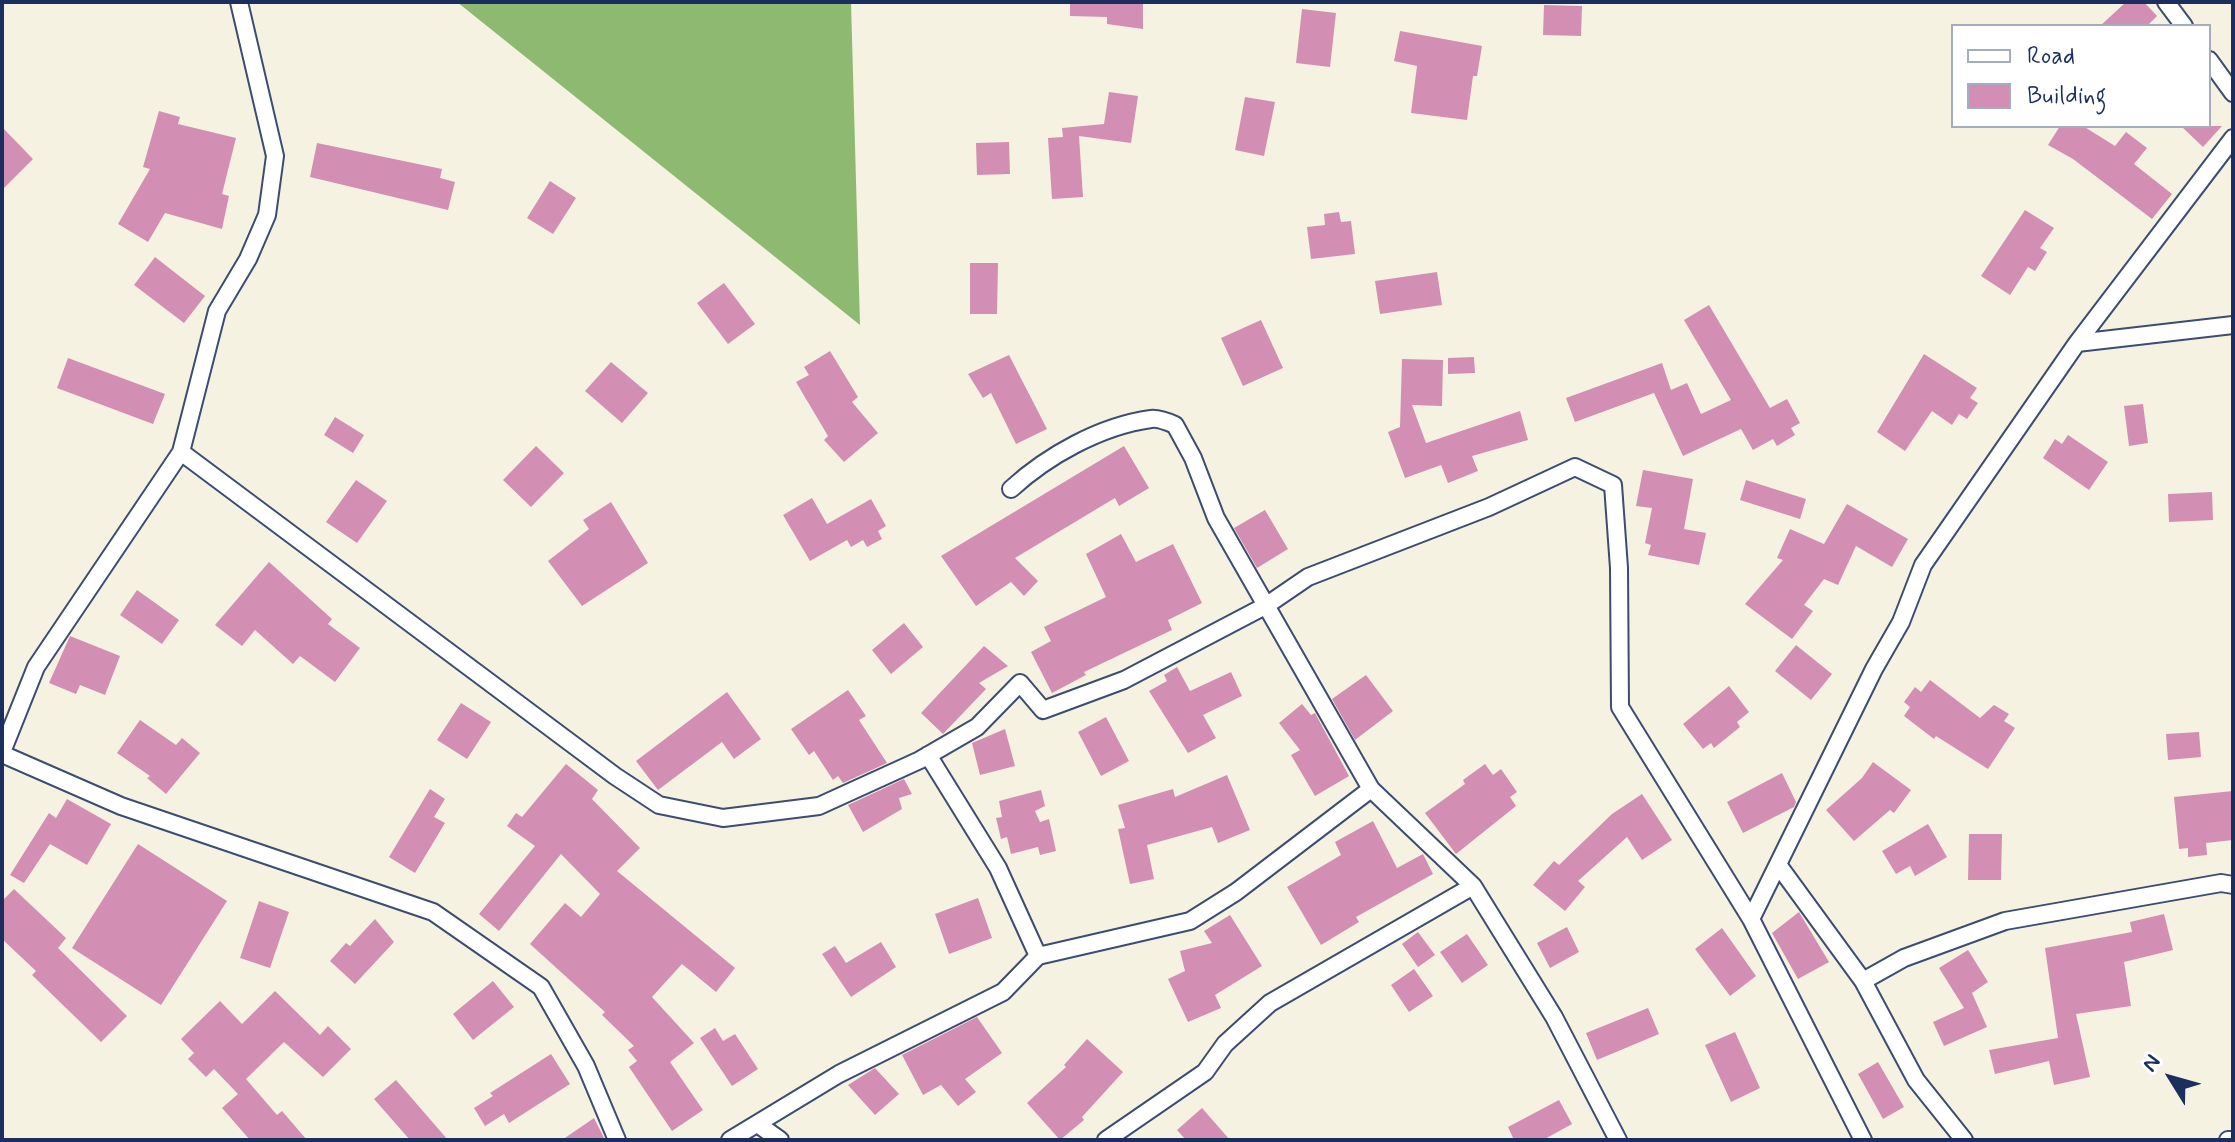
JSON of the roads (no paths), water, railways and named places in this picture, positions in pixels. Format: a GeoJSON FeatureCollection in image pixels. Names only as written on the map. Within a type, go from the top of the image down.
{"type":"FeatureCollection","features":[{"type":"Feature","properties":{"kind":"street"},"geometry":{"type":"LineString","coordinates":[[239,2],[275,156],[267,215],[248,259],[217,311],[181,452],[36,667],[2,753],[121,806],[433,912],[541,987],[586,1066],[617,1140]]}},
{"type":"Feature","properties":{"kind":"street"},"geometry":{"type":"LineString","coordinates":[[2166,2],[2182,24]]}},
{"type":"Feature","properties":{"kind":"street"},"geometry":{"type":"LineString","coordinates":[[2211,63],[2233,93]]}},
{"type":"Feature","properties":{"kind":"street"},"geometry":{"type":"LineString","coordinates":[[1751,919],[1874,669],[1901,622],[1923,565],[2077,343],[2233,138]]}},
{"type":"Feature","properties":{"kind":"street"},"geometry":{"type":"LineString","coordinates":[[2077,343],[2233,325]]}},
{"type":"Feature","properties":{"kind":"street"},"geometry":{"type":"LineString","coordinates":[[1011,489],[1037,465],[1093,437],[1153,418],[1175,425],[1193,458],[1216,518],[1371,789],[1473,886],[1554,1017],[1618,1140]]}},
{"type":"Feature","properties":{"kind":"street"},"geometry":{"type":"LineString","coordinates":[[181,452],[602,767],[659,805],[723,818],[819,806],[928,755],[977,727],[1020,683],[1043,710],[1124,680],[1267,605],[1308,577],[1489,507],[1575,467],[1613,485],[1619,568],[1620,707],[1751,919],[1863,1140]]}},
{"type":"Feature","properties":{"kind":"street"},"geometry":{"type":"LineString","coordinates":[[928,755],[998,868],[1038,956]]}},
{"type":"Feature","properties":{"kind":"street"},"geometry":{"type":"LineString","coordinates":[[730,1140],[839,1074],[1003,992],[1038,956],[1190,921],[1236,892],[1371,789]]}},
{"type":"Feature","properties":{"kind":"street"},"geometry":{"type":"LineString","coordinates":[[1779,866],[1863,981],[1916,1080],[1964,1140]]}},
{"type":"Feature","properties":{"kind":"street"},"geometry":{"type":"LineString","coordinates":[[1863,981],[1904,958],[2005,921],[2221,883],[2233,885]]}},
{"type":"Feature","properties":{"kind":"street"},"geometry":{"type":"LineString","coordinates":[[1106,1140],[1205,1072],[1225,1044],[1270,1003],[1473,886]]}},
{"type":"Feature","properties":{"kind":"street"},"geometry":{"type":"LineString","coordinates":[[759,1125],[780,1140]]}}]}
